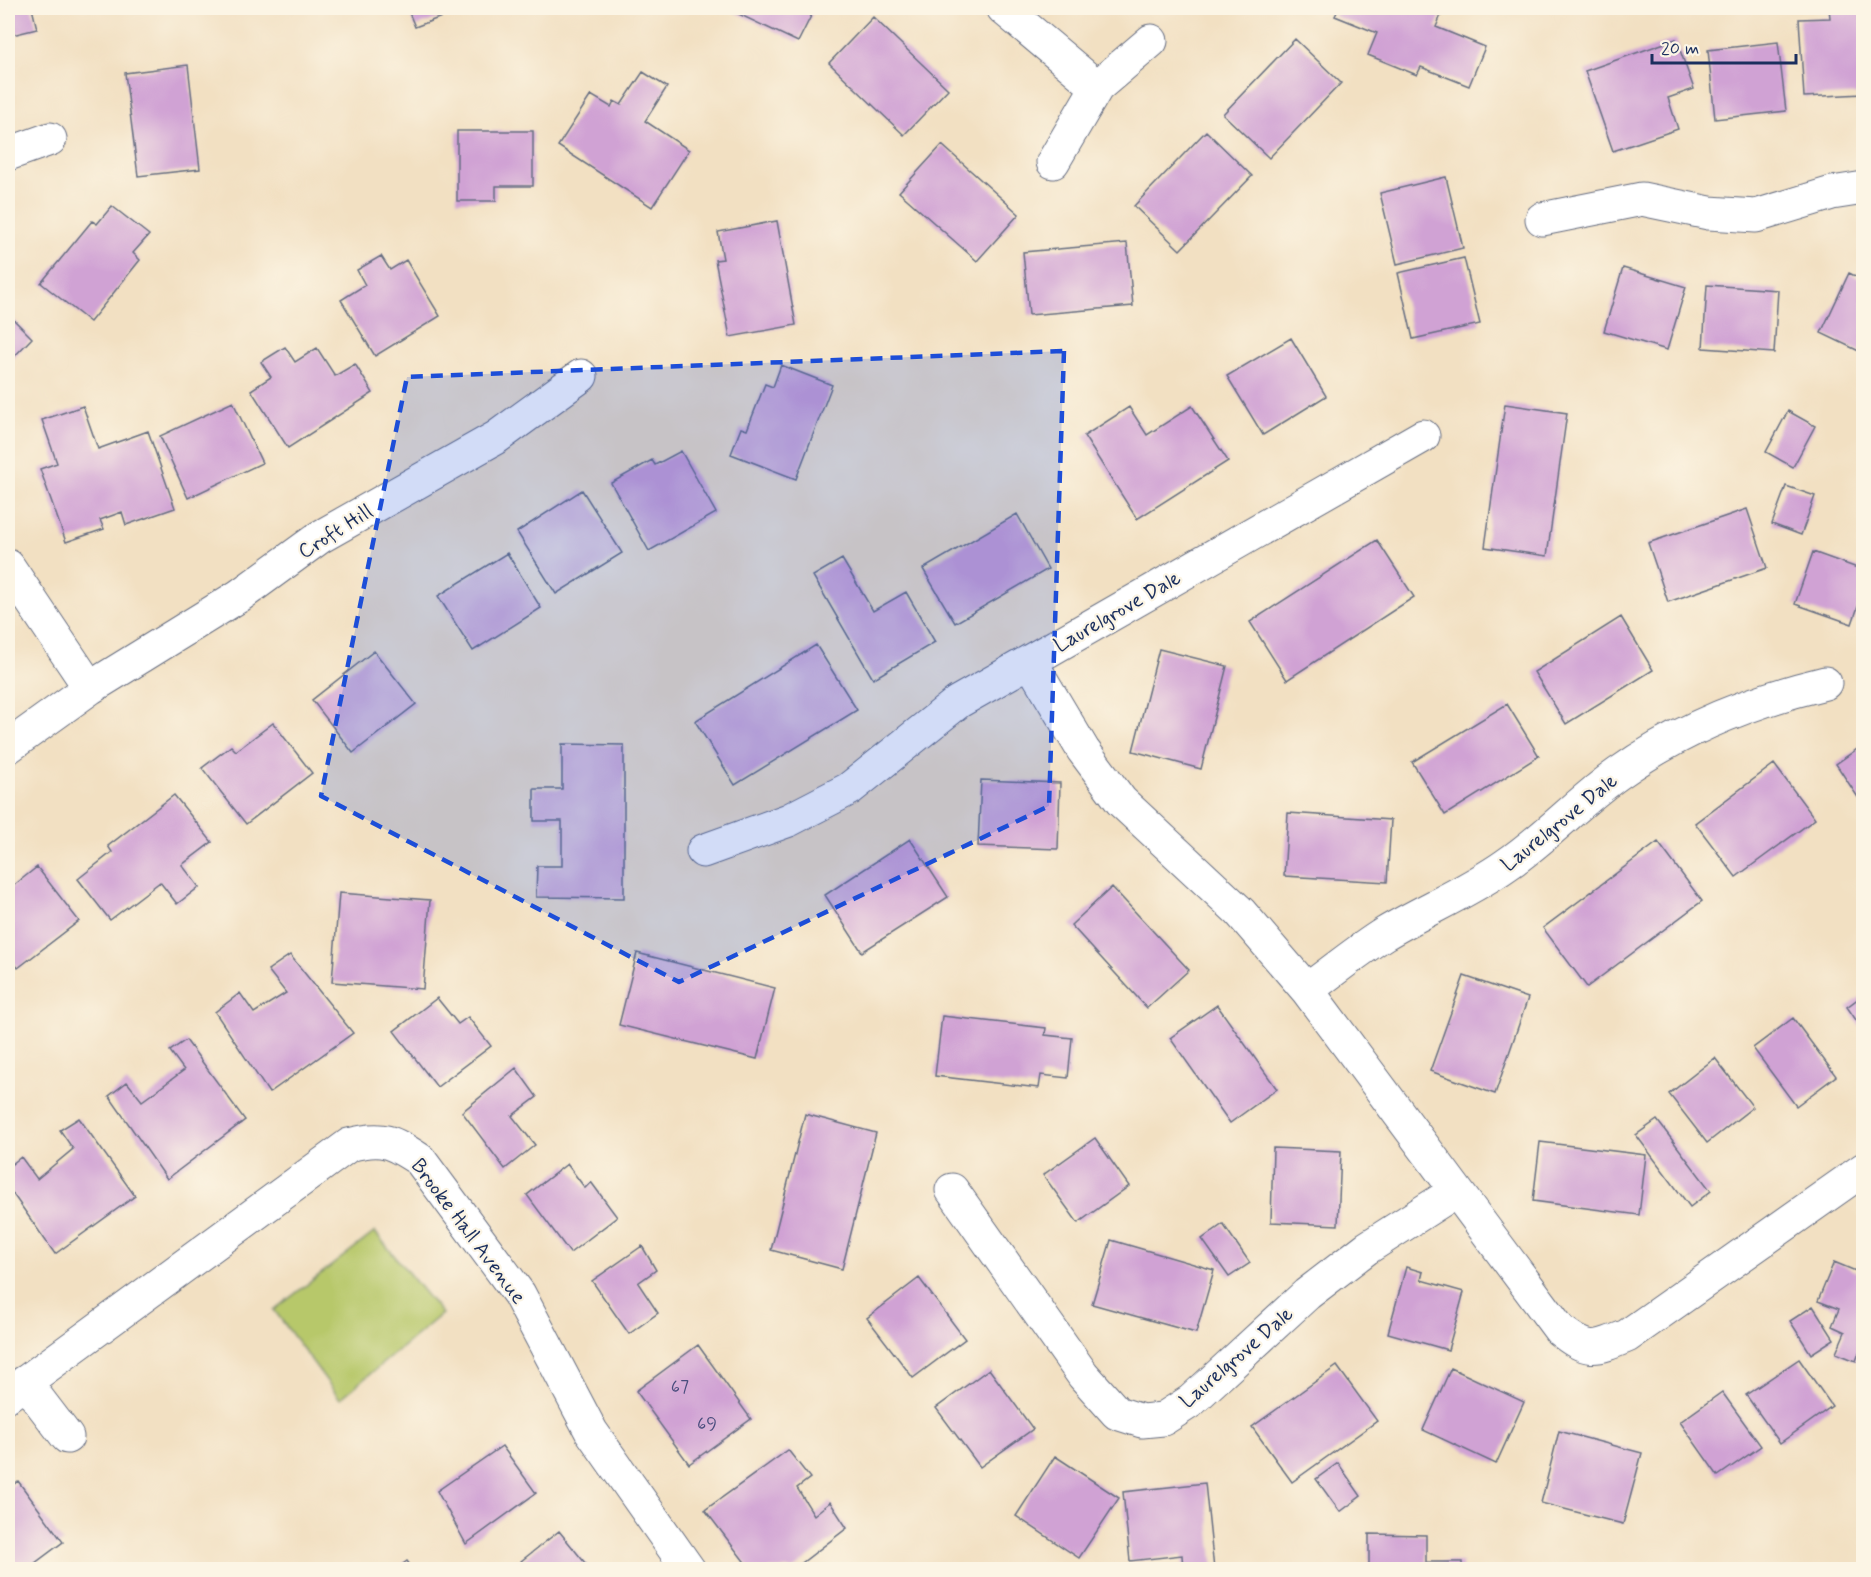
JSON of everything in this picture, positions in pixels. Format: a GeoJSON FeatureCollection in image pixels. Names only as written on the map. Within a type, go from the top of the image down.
{"type":"FeatureCollection","features":[{"type":"Feature","properties":{"kind":"street"},"geometry":{"type":"LineString","coordinates":[[1003,8],[1097,87]]}},
{"type":"Feature","properties":{"kind":"street"},"geometry":{"type":"LineString","coordinates":[[1053,162],[1097,87],[1151,41]]}},
{"type":"Feature","properties":{"kind":"street"},"geometry":{"type":"LineString","coordinates":[[8,154],[50,139]]}},
{"type":"Feature","properties":{"kind":"street"},"geometry":{"type":"LineString","coordinates":[[1542,219],[1642,199],[1708,213],[1756,216],[1832,193],[1863,188]]}},
{"type":"Feature","properties":{"kind":"street","name":"Croft Hill"},"geometry":{"type":"LineString","coordinates":[[8,747],[90,688],[239,596],[320,537],[497,437],[581,376]]}},
{"type":"Feature","properties":{"kind":"street","name":"Laurelgrove Dale"},"geometry":{"type":"LineString","coordinates":[[703,851],[789,820],[849,789],[958,702],[1423,436]]}},
{"type":"Feature","properties":{"kind":"street"},"geometry":{"type":"LineString","coordinates":[[8,566],[90,688]]}},
{"type":"Feature","properties":{"kind":"street","name":"Laurelgrove Dale"},"geometry":{"type":"LineString","coordinates":[[1030,661],[1083,750],[1121,801],[1240,912],[1307,990],[1560,1330],[1579,1346],[1604,1346],[1627,1336],[1863,1169]]}},
{"type":"Feature","properties":{"kind":"street","name":"Laurelgrove Dale"},"geometry":{"type":"LineString","coordinates":[[1307,990],[1384,934],[1460,894],[1508,865],[1618,774],[1665,742],[1722,714],[1775,695],[1825,683]]}},
{"type":"Feature","properties":{"kind":"street","name":"Brooke Hall Avenue"},"geometry":{"type":"LineString","coordinates":[[16,1388],[349,1145],[372,1139],[397,1145],[420,1160],[519,1294],[591,1431],[689,1569]]}},
{"type":"Feature","properties":{"kind":"street","name":"Laurelgrove Dale"},"geometry":{"type":"LineString","coordinates":[[952,1190],[1083,1375],[1117,1413],[1142,1421],[1163,1419],[1191,1401],[1307,1294],[1367,1248],[1456,1191]]}},
{"type":"Feature","properties":{"kind":"street"},"geometry":{"type":"LineString","coordinates":[[16,1388],[67,1437]]}},
{"type":"Feature","properties":{"kind":"highlighted area"},"geometry":{"type":"Polygon","coordinates":[[[1064,351],[1049,806],[679,982],[321,796],[407,377],[1064,351]]]}},
{"type":"Feature","properties":{"kind":"green space"},"geometry":{"type":"Polygon","coordinates":[[[375,1232],[442,1314],[340,1399],[274,1310],[375,1232]]]}},
{"type":"Feature","properties":{"kind":"building"},"geometry":{"type":"Polygon","coordinates":[[[8,8],[32,8],[37,29],[8,36],[8,8]]]}},
{"type":"Feature","properties":{"kind":"building"},"geometry":{"type":"Polygon","coordinates":[[[407,8],[440,8],[444,16],[415,27],[407,8]]]}},
{"type":"Feature","properties":{"kind":"building"},"geometry":{"type":"Polygon","coordinates":[[[726,8],[815,8],[798,42],[726,8]]]}},
{"type":"Feature","properties":{"kind":"building"},"geometry":{"type":"Polygon","coordinates":[[[1339,8],[1444,8],[1436,27],[1485,47],[1469,86],[1421,67],[1417,75],[1368,55],[1377,33],[1335,16],[1339,8]]]}},
{"type":"Feature","properties":{"kind":"building"},"geometry":{"type":"Polygon","coordinates":[[[1829,8],[1863,8],[1863,94],[1804,97],[1799,19],[1830,18],[1829,8]]]}},
{"type":"Feature","properties":{"kind":"building"},"geometry":{"type":"Polygon","coordinates":[[[873,17],[948,89],[904,135],[829,63],[873,17]]]}},
{"type":"Feature","properties":{"kind":"building"},"geometry":{"type":"Polygon","coordinates":[[[1295,39],[1341,83],[1269,158],[1223,114],[1295,39]]]}},
{"type":"Feature","properties":{"kind":"building"},"geometry":{"type":"Polygon","coordinates":[[[1676,39],[1694,89],[1668,98],[1678,129],[1613,151],[1585,71],[1676,39]]]}},
{"type":"Feature","properties":{"kind":"building"},"geometry":{"type":"Polygon","coordinates":[[[1778,42],[1786,111],[1715,119],[1708,50],[1778,42]]]}},
{"type":"Feature","properties":{"kind":"building"},"geometry":{"type":"Polygon","coordinates":[[[188,65],[200,169],[138,176],[125,73],[188,65]]]}},
{"type":"Feature","properties":{"kind":"building"},"geometry":{"type":"Polygon","coordinates":[[[643,72],[667,87],[645,121],[689,150],[652,207],[558,146],[591,95],[611,107],[614,101],[621,105],[643,72]]]}},
{"type":"Feature","properties":{"kind":"building"},"geometry":{"type":"Polygon","coordinates":[[[457,131],[533,131],[533,186],[496,186],[496,201],[457,201],[457,131]]]}},
{"type":"Feature","properties":{"kind":"building"},"geometry":{"type":"Polygon","coordinates":[[[1206,131],[1252,176],[1180,250],[1134,206],[1206,131]]]}},
{"type":"Feature","properties":{"kind":"building"},"geometry":{"type":"Polygon","coordinates":[[[942,145],[1019,214],[977,261],[899,192],[942,145]]]}},
{"type":"Feature","properties":{"kind":"building"},"geometry":{"type":"Polygon","coordinates":[[[1446,177],[1463,248],[1397,264],[1380,193],[1446,177]]]}},
{"type":"Feature","properties":{"kind":"building"},"geometry":{"type":"Polygon","coordinates":[[[112,206],[149,235],[133,253],[140,260],[90,322],[41,283],[92,221],[97,224],[112,206]]]}},
{"type":"Feature","properties":{"kind":"building"},"geometry":{"type":"Polygon","coordinates":[[[777,221],[796,325],[730,337],[715,260],[723,259],[718,232],[777,221]]]}},
{"type":"Feature","properties":{"kind":"building"},"geometry":{"type":"Polygon","coordinates":[[[1127,243],[1133,306],[1029,315],[1023,252],[1127,243]]]}},
{"type":"Feature","properties":{"kind":"building"},"geometry":{"type":"Polygon","coordinates":[[[381,256],[390,270],[406,260],[440,316],[375,356],[341,300],[365,285],[357,270],[381,256]]]}},
{"type":"Feature","properties":{"kind":"building"},"geometry":{"type":"Polygon","coordinates":[[[1464,258],[1480,324],[1413,339],[1398,273],[1464,258]]]}},
{"type":"Feature","properties":{"kind":"building"},"geometry":{"type":"Polygon","coordinates":[[[1623,268],[1686,287],[1667,350],[1604,331],[1623,268]]]}},
{"type":"Feature","properties":{"kind":"building"},"geometry":{"type":"Polygon","coordinates":[[[1849,273],[1863,280],[1863,353],[1821,333],[1849,273]]]}},
{"type":"Feature","properties":{"kind":"building"},"geometry":{"type":"Polygon","coordinates":[[[1707,285],[1778,290],[1774,353],[1703,348],[1707,285]]]}},
{"type":"Feature","properties":{"kind":"building"},"geometry":{"type":"Polygon","coordinates":[[[8,314],[32,338],[10,361],[8,359],[8,314]]]}},
{"type":"Feature","properties":{"kind":"building"},"geometry":{"type":"Polygon","coordinates":[[[1291,338],[1326,396],[1263,435],[1227,376],[1291,338]]]}},
{"type":"Feature","properties":{"kind":"building"},"geometry":{"type":"Polygon","coordinates":[[[285,347],[295,362],[317,348],[335,376],[355,364],[373,393],[288,448],[251,390],[271,377],[261,362],[285,347]]]}},
{"type":"Feature","properties":{"kind":"building"},"geometry":{"type":"Polygon","coordinates":[[[781,365],[832,385],[796,479],[731,454],[741,428],[747,430],[765,384],[773,387],[781,365]]]}},
{"type":"Feature","properties":{"kind":"building"},"geometry":{"type":"Polygon","coordinates":[[[233,402],[262,463],[188,498],[160,436],[233,402]]]}},
{"type":"Feature","properties":{"kind":"building"},"geometry":{"type":"Polygon","coordinates":[[[1505,404],[1567,413],[1547,556],[1485,547],[1505,404]]]}},
{"type":"Feature","properties":{"kind":"building"},"geometry":{"type":"Polygon","coordinates":[[[83,406],[98,449],[148,431],[175,508],[126,525],[122,512],[100,520],[104,529],[66,542],[40,469],[57,463],[42,420],[83,406]]]}},
{"type":"Feature","properties":{"kind":"building"},"geometry":{"type":"Polygon","coordinates":[[[1192,406],[1228,461],[1137,519],[1084,436],[1129,407],[1147,435],[1192,406]]]}},
{"type":"Feature","properties":{"kind":"building"},"geometry":{"type":"Polygon","coordinates":[[[1788,411],[1815,426],[1793,467],[1766,452],[1788,411]]]}},
{"type":"Feature","properties":{"kind":"building"},"geometry":{"type":"Polygon","coordinates":[[[681,451],[716,513],[649,551],[611,483],[652,460],[655,465],[681,451]]]}},
{"type":"Feature","properties":{"kind":"building"},"geometry":{"type":"Polygon","coordinates":[[[1786,486],[1815,496],[1801,535],[1772,524],[1786,486]]]}},
{"type":"Feature","properties":{"kind":"building"},"geometry":{"type":"Polygon","coordinates":[[[582,490],[622,553],[556,594],[517,532],[582,490]]]}},
{"type":"Feature","properties":{"kind":"building"},"geometry":{"type":"Polygon","coordinates":[[[1747,509],[1767,568],[1668,602],[1648,543],[1747,509]]]}},
{"type":"Feature","properties":{"kind":"building"},"geometry":{"type":"Polygon","coordinates":[[[1017,514],[1048,569],[955,623],[923,569],[1017,514]]]}},
{"type":"Feature","properties":{"kind":"building"},"geometry":{"type":"Polygon","coordinates":[[[1377,540],[1414,597],[1287,680],[1250,622],[1377,540]]]}},
{"type":"Feature","properties":{"kind":"building"},"geometry":{"type":"Polygon","coordinates":[[[1813,552],[1863,570],[1863,592],[1852,624],[1795,604],[1813,552]]]}},
{"type":"Feature","properties":{"kind":"building"},"geometry":{"type":"Polygon","coordinates":[[[507,553],[541,608],[473,651],[438,596],[507,553]]]}},
{"type":"Feature","properties":{"kind":"building"},"geometry":{"type":"Polygon","coordinates":[[[842,559],[873,611],[906,592],[935,642],[873,679],[813,576],[842,559]]]}},
{"type":"Feature","properties":{"kind":"building"},"geometry":{"type":"Polygon","coordinates":[[[1621,617],[1653,670],[1566,724],[1534,672],[1621,617]]]}},
{"type":"Feature","properties":{"kind":"building"},"geometry":{"type":"Polygon","coordinates":[[[816,645],[857,710],[735,785],[695,721],[816,645]]]}},
{"type":"Feature","properties":{"kind":"building"},"geometry":{"type":"Polygon","coordinates":[[[1159,649],[1227,666],[1201,769],[1133,751],[1159,649]]]}},
{"type":"Feature","properties":{"kind":"building"},"geometry":{"type":"Polygon","coordinates":[[[374,651],[416,704],[353,753],[312,700],[374,651]]]}},
{"type":"Feature","properties":{"kind":"building"},"geometry":{"type":"Polygon","coordinates":[[[1507,704],[1539,756],[1445,815],[1412,762],[1507,704]]]}},
{"type":"Feature","properties":{"kind":"building"},"geometry":{"type":"Polygon","coordinates":[[[273,723],[312,773],[246,824],[202,768],[231,746],[236,751],[273,723]]]}},
{"type":"Feature","properties":{"kind":"building"},"geometry":{"type":"Polygon","coordinates":[[[562,744],[624,745],[624,898],[536,897],[537,866],[562,866],[562,821],[534,821],[534,789],[562,789],[562,744]]]}},
{"type":"Feature","properties":{"kind":"building"},"geometry":{"type":"Polygon","coordinates":[[[1863,745],[1863,805],[1836,764],[1863,745]]]}},
{"type":"Feature","properties":{"kind":"building"},"geometry":{"type":"Polygon","coordinates":[[[1774,764],[1815,819],[1736,877],[1695,823],[1774,764]]]}},
{"type":"Feature","properties":{"kind":"building"},"geometry":{"type":"Polygon","coordinates":[[[981,780],[1060,783],[1058,849],[978,846],[981,780]]]}},
{"type":"Feature","properties":{"kind":"building"},"geometry":{"type":"Polygon","coordinates":[[[174,795],[212,842],[182,865],[199,887],[177,904],[160,882],[110,920],[78,879],[112,852],[108,846],[174,795]]]}},
{"type":"Feature","properties":{"kind":"building"},"geometry":{"type":"Polygon","coordinates":[[[1288,813],[1391,820],[1387,882],[1284,876],[1288,813]]]}},
{"type":"Feature","properties":{"kind":"building"},"geometry":{"type":"Polygon","coordinates":[[[910,839],[948,897],[862,952],[825,895],[910,839]]]}},
{"type":"Feature","properties":{"kind":"building"},"geometry":{"type":"Polygon","coordinates":[[[1658,842],[1702,901],[1587,987],[1543,928],[1658,842]]]}},
{"type":"Feature","properties":{"kind":"building"},"geometry":{"type":"Polygon","coordinates":[[[37,867],[79,921],[18,968],[8,955],[8,890],[37,867]]]}},
{"type":"Feature","properties":{"kind":"building"},"geometry":{"type":"Polygon","coordinates":[[[1112,887],[1189,970],[1147,1008],[1071,925],[1112,887]]]}},
{"type":"Feature","properties":{"kind":"building"},"geometry":{"type":"Polygon","coordinates":[[[339,893],[430,900],[423,989],[332,982],[339,893]]]}},
{"type":"Feature","properties":{"kind":"building"},"geometry":{"type":"Polygon","coordinates":[[[637,953],[775,988],[757,1059],[619,1025],[637,953]]]}},
{"type":"Feature","properties":{"kind":"building"},"geometry":{"type":"Polygon","coordinates":[[[290,955],[353,1033],[269,1093],[215,1012],[240,993],[254,1013],[286,993],[268,970],[290,955]]]}},
{"type":"Feature","properties":{"kind":"building"},"geometry":{"type":"Polygon","coordinates":[[[1464,976],[1528,998],[1495,1094],[1430,1071],[1464,976]]]}},
{"type":"Feature","properties":{"kind":"building"},"geometry":{"type":"Polygon","coordinates":[[[1863,995],[1863,1030],[1847,1007],[1863,995]]]}},
{"type":"Feature","properties":{"kind":"building"},"geometry":{"type":"Polygon","coordinates":[[[437,998],[458,1024],[468,1017],[491,1046],[437,1087],[394,1031],[437,998]]]}},
{"type":"Feature","properties":{"kind":"building"},"geometry":{"type":"Polygon","coordinates":[[[1217,1005],[1277,1089],[1230,1123],[1170,1038],[1217,1005]]]}},
{"type":"Feature","properties":{"kind":"building"},"geometry":{"type":"Polygon","coordinates":[[[942,1016],[1046,1028],[1045,1035],[1072,1038],[1068,1078],[1041,1075],[1039,1088],[935,1076],[942,1016]]]}},
{"type":"Feature","properties":{"kind":"building"},"geometry":{"type":"Polygon","coordinates":[[[1793,1018],[1836,1076],[1796,1106],[1753,1048],[1793,1018]]]}},
{"type":"Feature","properties":{"kind":"building"},"geometry":{"type":"Polygon","coordinates":[[[186,1040],[245,1120],[167,1179],[109,1096],[127,1082],[142,1101],[160,1088],[184,1070],[170,1051],[186,1040]]]}},
{"type":"Feature","properties":{"kind":"building"},"geometry":{"type":"Polygon","coordinates":[[[1715,1058],[1753,1107],[1707,1143],[1669,1094],[1715,1058]]]}},
{"type":"Feature","properties":{"kind":"building"},"geometry":{"type":"Polygon","coordinates":[[[516,1068],[537,1097],[512,1116],[535,1145],[505,1169],[462,1112],[516,1068]]]}},
{"type":"Feature","properties":{"kind":"building"},"geometry":{"type":"Polygon","coordinates":[[[805,1114],[876,1133],[842,1269],[771,1250],[805,1114]]]}},
{"type":"Feature","properties":{"kind":"building"},"geometry":{"type":"Polygon","coordinates":[[[79,1118],[135,1196],[55,1254],[8,1187],[8,1167],[21,1157],[37,1179],[73,1149],[60,1130],[79,1118]]]}},
{"type":"Feature","properties":{"kind":"building"},"geometry":{"type":"Polygon","coordinates":[[[1657,1120],[1711,1191],[1690,1207],[1636,1135],[1657,1120]]]}},
{"type":"Feature","properties":{"kind":"building"},"geometry":{"type":"Polygon","coordinates":[[[1095,1138],[1129,1186],[1078,1223],[1043,1175],[1095,1138]]]}},
{"type":"Feature","properties":{"kind":"building"},"geometry":{"type":"Polygon","coordinates":[[[1540,1142],[1646,1155],[1639,1215],[1533,1201],[1540,1142]]]}},
{"type":"Feature","properties":{"kind":"building"},"geometry":{"type":"Polygon","coordinates":[[[1273,1148],[1341,1151],[1338,1225],[1271,1222],[1273,1148]]]}},
{"type":"Feature","properties":{"kind":"building"},"geometry":{"type":"Polygon","coordinates":[[[567,1164],[585,1188],[591,1182],[617,1217],[570,1253],[527,1195],[567,1164]]]}},
{"type":"Feature","properties":{"kind":"building"},"geometry":{"type":"Polygon","coordinates":[[[1223,1224],[1250,1263],[1229,1277],[1202,1239],[1223,1224]]]}},
{"type":"Feature","properties":{"kind":"building"},"geometry":{"type":"Polygon","coordinates":[[[1111,1240],[1214,1270],[1196,1333],[1092,1304],[1111,1240]]]}},
{"type":"Feature","properties":{"kind":"building"},"geometry":{"type":"Polygon","coordinates":[[[642,1246],[656,1270],[638,1283],[658,1313],[629,1334],[592,1281],[642,1246]]]}},
{"type":"Feature","properties":{"kind":"building"},"geometry":{"type":"Polygon","coordinates":[[[1834,1262],[1863,1274],[1863,1342],[1856,1361],[1836,1353],[1845,1332],[1832,1326],[1839,1309],[1818,1301],[1834,1262]]]}},
{"type":"Feature","properties":{"kind":"building"},"geometry":{"type":"Polygon","coordinates":[[[1406,1267],[1423,1272],[1421,1280],[1464,1292],[1448,1350],[1388,1333],[1406,1267]]]}},
{"type":"Feature","properties":{"kind":"building"},"geometry":{"type":"Polygon","coordinates":[[[919,1278],[965,1339],[913,1378],[867,1318],[919,1278]]]}},
{"type":"Feature","properties":{"kind":"building"},"geometry":{"type":"Polygon","coordinates":[[[1813,1306],[1834,1339],[1811,1354],[1790,1321],[1813,1306]]]}},
{"type":"Feature","properties":{"kind":"building"},"geometry":{"type":"Polygon","coordinates":[[[698,1345],[751,1419],[689,1464],[636,1391],[698,1345]]]}},
{"type":"Feature","properties":{"kind":"building"},"geometry":{"type":"Polygon","coordinates":[[[1799,1359],[1832,1406],[1780,1443],[1746,1395],[1799,1359]]]}},
{"type":"Feature","properties":{"kind":"building"},"geometry":{"type":"Polygon","coordinates":[[[1337,1366],[1377,1421],[1292,1482],[1252,1427],[1337,1366]]]}},
{"type":"Feature","properties":{"kind":"building"},"geometry":{"type":"Polygon","coordinates":[[[1451,1368],[1524,1402],[1496,1464],[1423,1430],[1451,1368]]]}},
{"type":"Feature","properties":{"kind":"building"},"geometry":{"type":"Polygon","coordinates":[[[989,1369],[1033,1429],[980,1467],[936,1408],[989,1369]]]}},
{"type":"Feature","properties":{"kind":"building"},"geometry":{"type":"Polygon","coordinates":[[[1722,1392],[1761,1446],[1718,1476],[1680,1422],[1722,1392]]]}},
{"type":"Feature","properties":{"kind":"building"},"geometry":{"type":"Polygon","coordinates":[[[1559,1431],[1642,1453],[1623,1524],[1541,1503],[1559,1431]]]}},
{"type":"Feature","properties":{"kind":"building"},"geometry":{"type":"Polygon","coordinates":[[[502,1446],[536,1493],[466,1544],[437,1491],[502,1446]]]}},
{"type":"Feature","properties":{"kind":"building"},"geometry":{"type":"Polygon","coordinates":[[[788,1450],[810,1478],[797,1488],[814,1515],[830,1502],[847,1528],[794,1569],[750,1569],[705,1510],[788,1450]]]}},
{"type":"Feature","properties":{"kind":"building"},"geometry":{"type":"Polygon","coordinates":[[[1055,1456],[1119,1498],[1079,1558],[1016,1516],[1055,1456]]]}},
{"type":"Feature","properties":{"kind":"building"},"geometry":{"type":"Polygon","coordinates":[[[1338,1463],[1361,1496],[1340,1512],[1316,1479],[1338,1463]]]}},
{"type":"Feature","properties":{"kind":"building"},"geometry":{"type":"Polygon","coordinates":[[[18,1481],[63,1542],[27,1569],[8,1569],[8,1489],[18,1481]]]}},
{"type":"Feature","properties":{"kind":"building"},"geometry":{"type":"Polygon","coordinates":[[[1205,1483],[1214,1569],[1183,1569],[1182,1555],[1130,1561],[1123,1492],[1205,1483]]]}},
{"type":"Feature","properties":{"kind":"building"},"geometry":{"type":"Polygon","coordinates":[[[559,1531],[590,1569],[528,1569],[521,1561],[559,1531]]]}},
{"type":"Feature","properties":{"kind":"building"},"geometry":{"type":"Polygon","coordinates":[[[1369,1534],[1426,1535],[1426,1562],[1462,1562],[1462,1569],[1369,1569],[1369,1534]]]}},
{"type":"Feature","properties":{"kind":"building"},"geometry":{"type":"Polygon","coordinates":[[[407,1561],[413,1569],[396,1569],[407,1561]]]}}]}
